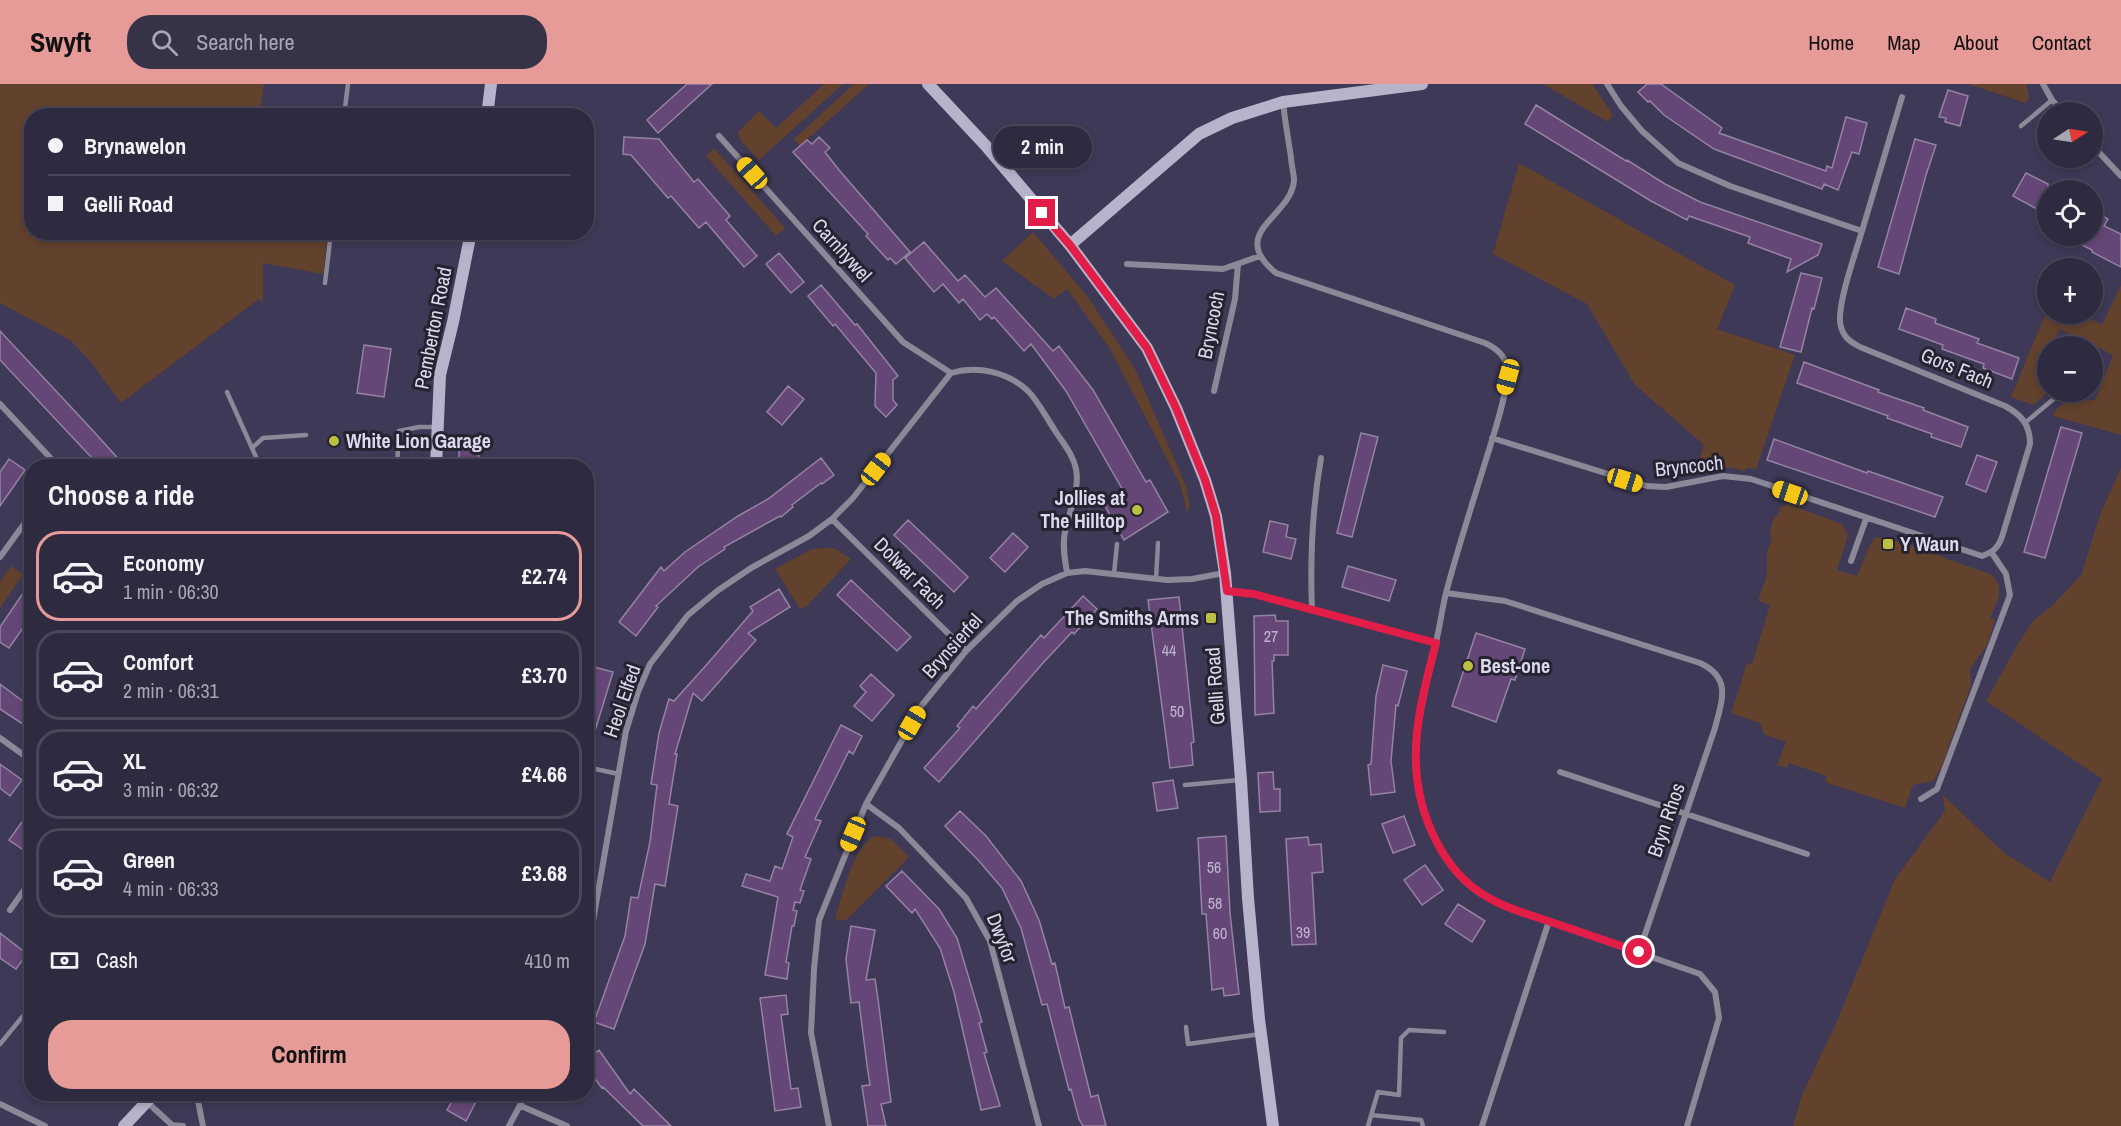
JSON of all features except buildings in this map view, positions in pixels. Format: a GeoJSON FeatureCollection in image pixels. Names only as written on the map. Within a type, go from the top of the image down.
{"type":"FeatureCollection","features":[{"type":"Feature","properties":{"kind":"main road"},"geometry":{"type":"LineString","coordinates":[[488,108],[491,84]]}},
{"type":"Feature","properties":{"kind":"main road","name":"Gelli Road"},"geometry":{"type":"LineString","coordinates":[[928,84],[987,147],[1070,245],[1147,348],[1176,408],[1205,480],[1216,516],[1227,591],[1248,898],[1261,1034],[1274,1126]]}},
{"type":"Feature","properties":{"kind":"main road"},"geometry":{"type":"LineString","coordinates":[[1070,245],[1199,134],[1232,118],[1283,102],[1422,84]]}},
{"type":"Feature","properties":{"kind":"main road","name":"Pemberton Road"},"geometry":{"type":"LineString","coordinates":[[436,459],[440,375],[469,240]]}},
{"type":"Feature","properties":{"kind":"main road"},"geometry":{"type":"LineString","coordinates":[[124,1126],[148,1101]]}},
{"type":"Feature","properties":{"kind":"street"},"geometry":{"type":"LineString","coordinates":[[1607,84],[1621,106],[1642,131],[1678,163],[1730,186],[1862,231]]}},
{"type":"Feature","properties":{"kind":"street"},"geometry":{"type":"LineString","coordinates":[[2043,84],[2052,100]]}},
{"type":"Feature","properties":{"kind":"street","name":"Gors Fach"},"geometry":{"type":"LineString","coordinates":[[1902,97],[1839,311],[1840,327],[1847,339],[1860,347],[2005,406],[2016,412],[2026,422]]}},
{"type":"Feature","properties":{"kind":"street"},"geometry":{"type":"LineString","coordinates":[[1283,102],[1294,182],[1285,201],[1260,231],[1257,241],[1260,256],[1267,266],[1276,273],[1485,343],[1495,348],[1507,366],[1508,377],[1446,592],[1424,691],[1416,741],[1416,764],[1419,788],[1430,827],[1452,868],[1471,887],[1505,906],[1700,974],[1715,992],[1719,1018],[1688,1126]]}},
{"type":"Feature","properties":{"kind":"street","name":"Carnhywel"},"geometry":{"type":"LineString","coordinates":[[719,136],[903,342],[951,373]]}},
{"type":"Feature","properties":{"kind":"street"},"geometry":{"type":"LineString","coordinates":[[2103,157],[2121,176]]}},
{"type":"Feature","properties":{"kind":"street","name":"Bryncoch"},"geometry":{"type":"LineString","coordinates":[[1127,264],[1223,269],[1260,256]]}},
{"type":"Feature","properties":{"kind":"street","name":"Bryncoch"},"geometry":{"type":"LineString","coordinates":[[1214,391],[1235,299],[1238,264]]}},
{"type":"Feature","properties":{"kind":"street"},"geometry":{"type":"LineString","coordinates":[[832,519],[853,498],[951,373],[977,368],[995,373],[1029,392],[1072,456],[1077,470],[1077,483],[1065,534],[1064,553],[1067,573]]}},
{"type":"Feature","properties":{"kind":"street"},"geometry":{"type":"LineString","coordinates":[[0,404],[51,459]]}},
{"type":"Feature","properties":{"kind":"street"},"geometry":{"type":"LineString","coordinates":[[1921,799],[1937,789],[2010,595],[2006,574],[1992,553],[1999,547],[2031,444],[2026,422]]}},
{"type":"Feature","properties":{"kind":"street","name":"Bryncoch"},"geometry":{"type":"LineString","coordinates":[[1492,438],[1647,486],[1666,487],[1723,476],[1751,479],[1970,554],[1982,556],[1992,553]]}},
{"type":"Feature","properties":{"kind":"street"},"geometry":{"type":"LineString","coordinates":[[1312,610],[1310,562],[1315,489],[1321,458]]}},
{"type":"Feature","properties":{"kind":"street","name":"Dolwar Fach"},"geometry":{"type":"LineString","coordinates":[[832,519],[966,651]]}},
{"type":"Feature","properties":{"kind":"street","name":"Heol Elfed"},"geometry":{"type":"LineString","coordinates":[[594,916],[626,731],[638,692],[650,664],[688,615],[717,591],[832,519]]}},
{"type":"Feature","properties":{"kind":"street"},"geometry":{"type":"LineString","coordinates":[[1851,561],[1866,519]]}},
{"type":"Feature","properties":{"kind":"street"},"geometry":{"type":"LineString","coordinates":[[0,557],[24,524]]}},
{"type":"Feature","properties":{"kind":"street","name":"Brynsierfel"},"geometry":{"type":"LineString","coordinates":[[829,1126],[812,1033],[819,920],[866,804],[922,705],[966,651],[1017,602],[1042,584],[1067,573],[1085,571],[1156,579],[1192,579],[1225,573]]}},
{"type":"Feature","properties":{"kind":"street"},"geometry":{"type":"LineString","coordinates":[[1227,591],[1254,594],[1436,643]]}},
{"type":"Feature","properties":{"kind":"street","name":"Bryn Rhos"},"geometry":{"type":"LineString","coordinates":[[1446,592],[1505,601],[1700,663],[1712,669],[1720,678],[1723,698],[1639,952]]}},
{"type":"Feature","properties":{"kind":"street"},"geometry":{"type":"LineString","coordinates":[[0,738],[24,755]]}},
{"type":"Feature","properties":{"kind":"street"},"geometry":{"type":"LineString","coordinates":[[1560,772],[1807,854]]}},
{"type":"Feature","properties":{"kind":"street","name":"Dwyfor"},"geometry":{"type":"LineString","coordinates":[[866,804],[899,828],[966,898],[990,941],[1040,1126]]}},
{"type":"Feature","properties":{"kind":"street"},"geometry":{"type":"LineString","coordinates":[[10,910],[24,890]]}},
{"type":"Feature","properties":{"kind":"street"},"geometry":{"type":"LineString","coordinates":[[1482,1126],[1550,921]]}},
{"type":"Feature","properties":{"kind":"street"},"geometry":{"type":"LineString","coordinates":[[153,1101],[172,1125],[183,1126]]}},
{"type":"Feature","properties":{"kind":"street"},"geometry":{"type":"LineString","coordinates":[[198,1101],[203,1126]]}},
{"type":"Feature","properties":{"kind":"street"},"geometry":{"type":"LineString","coordinates":[[509,1126],[523,1101]]}},
{"type":"Feature","properties":{"kind":"street"},"geometry":{"type":"LineString","coordinates":[[0,1104],[45,1126]]}},
{"type":"Feature","properties":{"kind":"street"},"geometry":{"type":"LineString","coordinates":[[521,1106],[567,1126]]}},
{"type":"Feature","properties":{"kind":"lane"},"geometry":{"type":"LineString","coordinates":[[345,108],[348,84]]}},
{"type":"Feature","properties":{"kind":"lane"},"geometry":{"type":"LineString","coordinates":[[2021,126],[2052,100]]}},
{"type":"Feature","properties":{"kind":"lane"},"geometry":{"type":"LineString","coordinates":[[325,283],[330,240]]}},
{"type":"Feature","properties":{"kind":"lane"},"geometry":{"type":"LineString","coordinates":[[227,392],[257,459]]}},
{"type":"Feature","properties":{"kind":"lane"},"geometry":{"type":"LineString","coordinates":[[2026,422],[2050,402]]}},
{"type":"Feature","properties":{"kind":"lane"},"geometry":{"type":"LineString","coordinates":[[398,459],[399,431],[419,427],[438,427]]}},
{"type":"Feature","properties":{"kind":"lane"},"geometry":{"type":"LineString","coordinates":[[252,448],[263,438],[306,435]]}},
{"type":"Feature","properties":{"kind":"lane"},"geometry":{"type":"LineString","coordinates":[[1156,579],[1158,543]]}},
{"type":"Feature","properties":{"kind":"lane"},"geometry":{"type":"LineString","coordinates":[[1114,574],[1117,544]]}},
{"type":"Feature","properties":{"kind":"lane"},"geometry":{"type":"LineString","coordinates":[[594,769],[619,774]]}},
{"type":"Feature","properties":{"kind":"lane"},"geometry":{"type":"LineString","coordinates":[[1185,785],[1241,780]]}},
{"type":"Feature","properties":{"kind":"lane"},"geometry":{"type":"LineString","coordinates":[[0,1044],[24,1015]]}},
{"type":"Feature","properties":{"kind":"lane"},"geometry":{"type":"LineString","coordinates":[[1186,1028],[1188,1044],[1261,1034]]}},
{"type":"Feature","properties":{"kind":"lane"},"geometry":{"type":"LineString","coordinates":[[1368,1126],[1378,1092],[1400,1095],[1401,1038],[1409,1030],[1444,1032]]}},
{"type":"Feature","properties":{"kind":"lane"},"geometry":{"type":"LineString","coordinates":[[1371,1115],[1421,1120],[1424,1126]]}},
{"type":"Feature","properties":{"kind":"shaded area"},"geometry":{"type":"Polygon","coordinates":[[[0,84],[264,84],[260,108],[24,108],[24,240],[327,240],[323,274],[263,263],[263,303],[259,299],[121,403],[91,362],[70,340],[0,303],[0,84]]]}},
{"type":"Feature","properties":{"kind":"shaded area"},"geometry":{"type":"Polygon","coordinates":[[[824,84],[843,84],[759,160],[741,141],[738,132],[759,111],[776,128],[824,84]]]}},
{"type":"Feature","properties":{"kind":"shaded area"},"geometry":{"type":"Polygon","coordinates":[[[854,84],[869,84],[800,146],[794,139],[854,84]]]}},
{"type":"Feature","properties":{"kind":"shaded area"},"geometry":{"type":"Polygon","coordinates":[[[1543,84],[1592,84],[1613,115],[1608,122],[1543,84]]]}},
{"type":"Feature","properties":{"kind":"shaded area"},"geometry":{"type":"Polygon","coordinates":[[[1968,84],[2026,84],[2029,97],[2026,103],[1968,84]]]}},
{"type":"Feature","properties":{"kind":"shaded area"},"geometry":{"type":"Polygon","coordinates":[[[714,148],[785,228],[776,236],[706,156],[714,148]]]}},
{"type":"Feature","properties":{"kind":"shaded area"},"geometry":{"type":"Polygon","coordinates":[[[1519,163],[1735,285],[1717,329],[1795,355],[1756,469],[1748,468],[1744,471],[1732,468],[1696,469],[1704,445],[1635,385],[1587,304],[1493,254],[1519,163]]]}},
{"type":"Feature","properties":{"kind":"shaded area"},"geometry":{"type":"Polygon","coordinates":[[[1033,232],[1088,297],[1135,369],[1186,486],[1190,506],[1187,512],[1180,484],[1109,347],[1067,289],[1054,299],[1002,261],[1033,232]]]}},
{"type":"Feature","properties":{"kind":"shaded area"},"geometry":{"type":"Polygon","coordinates":[[[2121,285],[2121,435],[2053,416],[2056,410],[2065,403],[2103,402],[2103,380],[2113,355],[2103,350],[2103,336],[2074,336],[2060,329],[2057,336],[2037,336],[2037,402],[2033,405],[2011,397],[2041,324],[2102,325],[2121,285]]]}},
{"type":"Feature","properties":{"kind":"shaded area"},"geometry":{"type":"Polygon","coordinates":[[[2121,468],[2121,1126],[1793,1126],[1802,1095],[1838,1019],[1895,879],[1945,811],[1943,795],[2003,852],[2050,882],[2102,779],[1986,701],[2034,620],[2053,605],[2081,575],[2101,512],[2121,468]]]}},
{"type":"Feature","properties":{"kind":"shaded area"},"geometry":{"type":"Polygon","coordinates":[[[1788,504],[1842,524],[1847,538],[1837,570],[1857,576],[1874,538],[1886,537],[1990,574],[1998,583],[1998,600],[1990,617],[1995,620],[1987,645],[1970,669],[1971,685],[1941,768],[1933,781],[1913,785],[1905,808],[1828,783],[1825,781],[1827,776],[1789,763],[1787,768],[1777,765],[1786,742],[1764,734],[1760,723],[1731,713],[1747,663],[1752,664],[1770,605],[1758,601],[1767,575],[1767,553],[1772,537],[1769,535],[1774,517],[1777,517],[1781,507],[1788,504]]]}},
{"type":"Feature","properties":{"kind":"shaded area"},"geometry":{"type":"Polygon","coordinates":[[[834,548],[851,559],[808,605],[800,609],[775,569],[812,549],[834,548]]]}},
{"type":"Feature","properties":{"kind":"shaded area"},"geometry":{"type":"Polygon","coordinates":[[[11,566],[23,574],[0,608],[0,582],[11,566]]]}},
{"type":"Feature","properties":{"kind":"shaded area"},"geometry":{"type":"Polygon","coordinates":[[[875,836],[891,839],[909,857],[845,921],[835,919],[855,860],[867,841],[875,836]]]}},
{"type":"Feature","properties":{"kind":"place","name":"White Lion Garage"},"geometry":{"type":"Point","coordinates":[334,441]}},
{"type":"Feature","properties":{"kind":"place","name":"Jollies at The Hilltop"},"geometry":{"type":"Point","coordinates":[1137,510]}},
{"type":"Feature","properties":{"kind":"place","name":"Y Waun"},"geometry":{"type":"Point","coordinates":[1888,544]}},
{"type":"Feature","properties":{"kind":"place","name":"The Smiths Arms"},"geometry":{"type":"Point","coordinates":[1211,618]}},
{"type":"Feature","properties":{"kind":"place","name":"Best-one"},"geometry":{"type":"Point","coordinates":[1468,666]}},
{"type":"Feature","properties":{"kind":"route"},"geometry":{"type":"LineString","coordinates":[[1042,213],[1070,245],[1147,348],[1176,408],[1205,480],[1216,516],[1227,591],[1254,594],[1436,643],[1424,691],[1416,741],[1416,764],[1419,788],[1427,818],[1438,845],[1452,868],[1471,887],[1505,906],[1639,952]]}}]}
